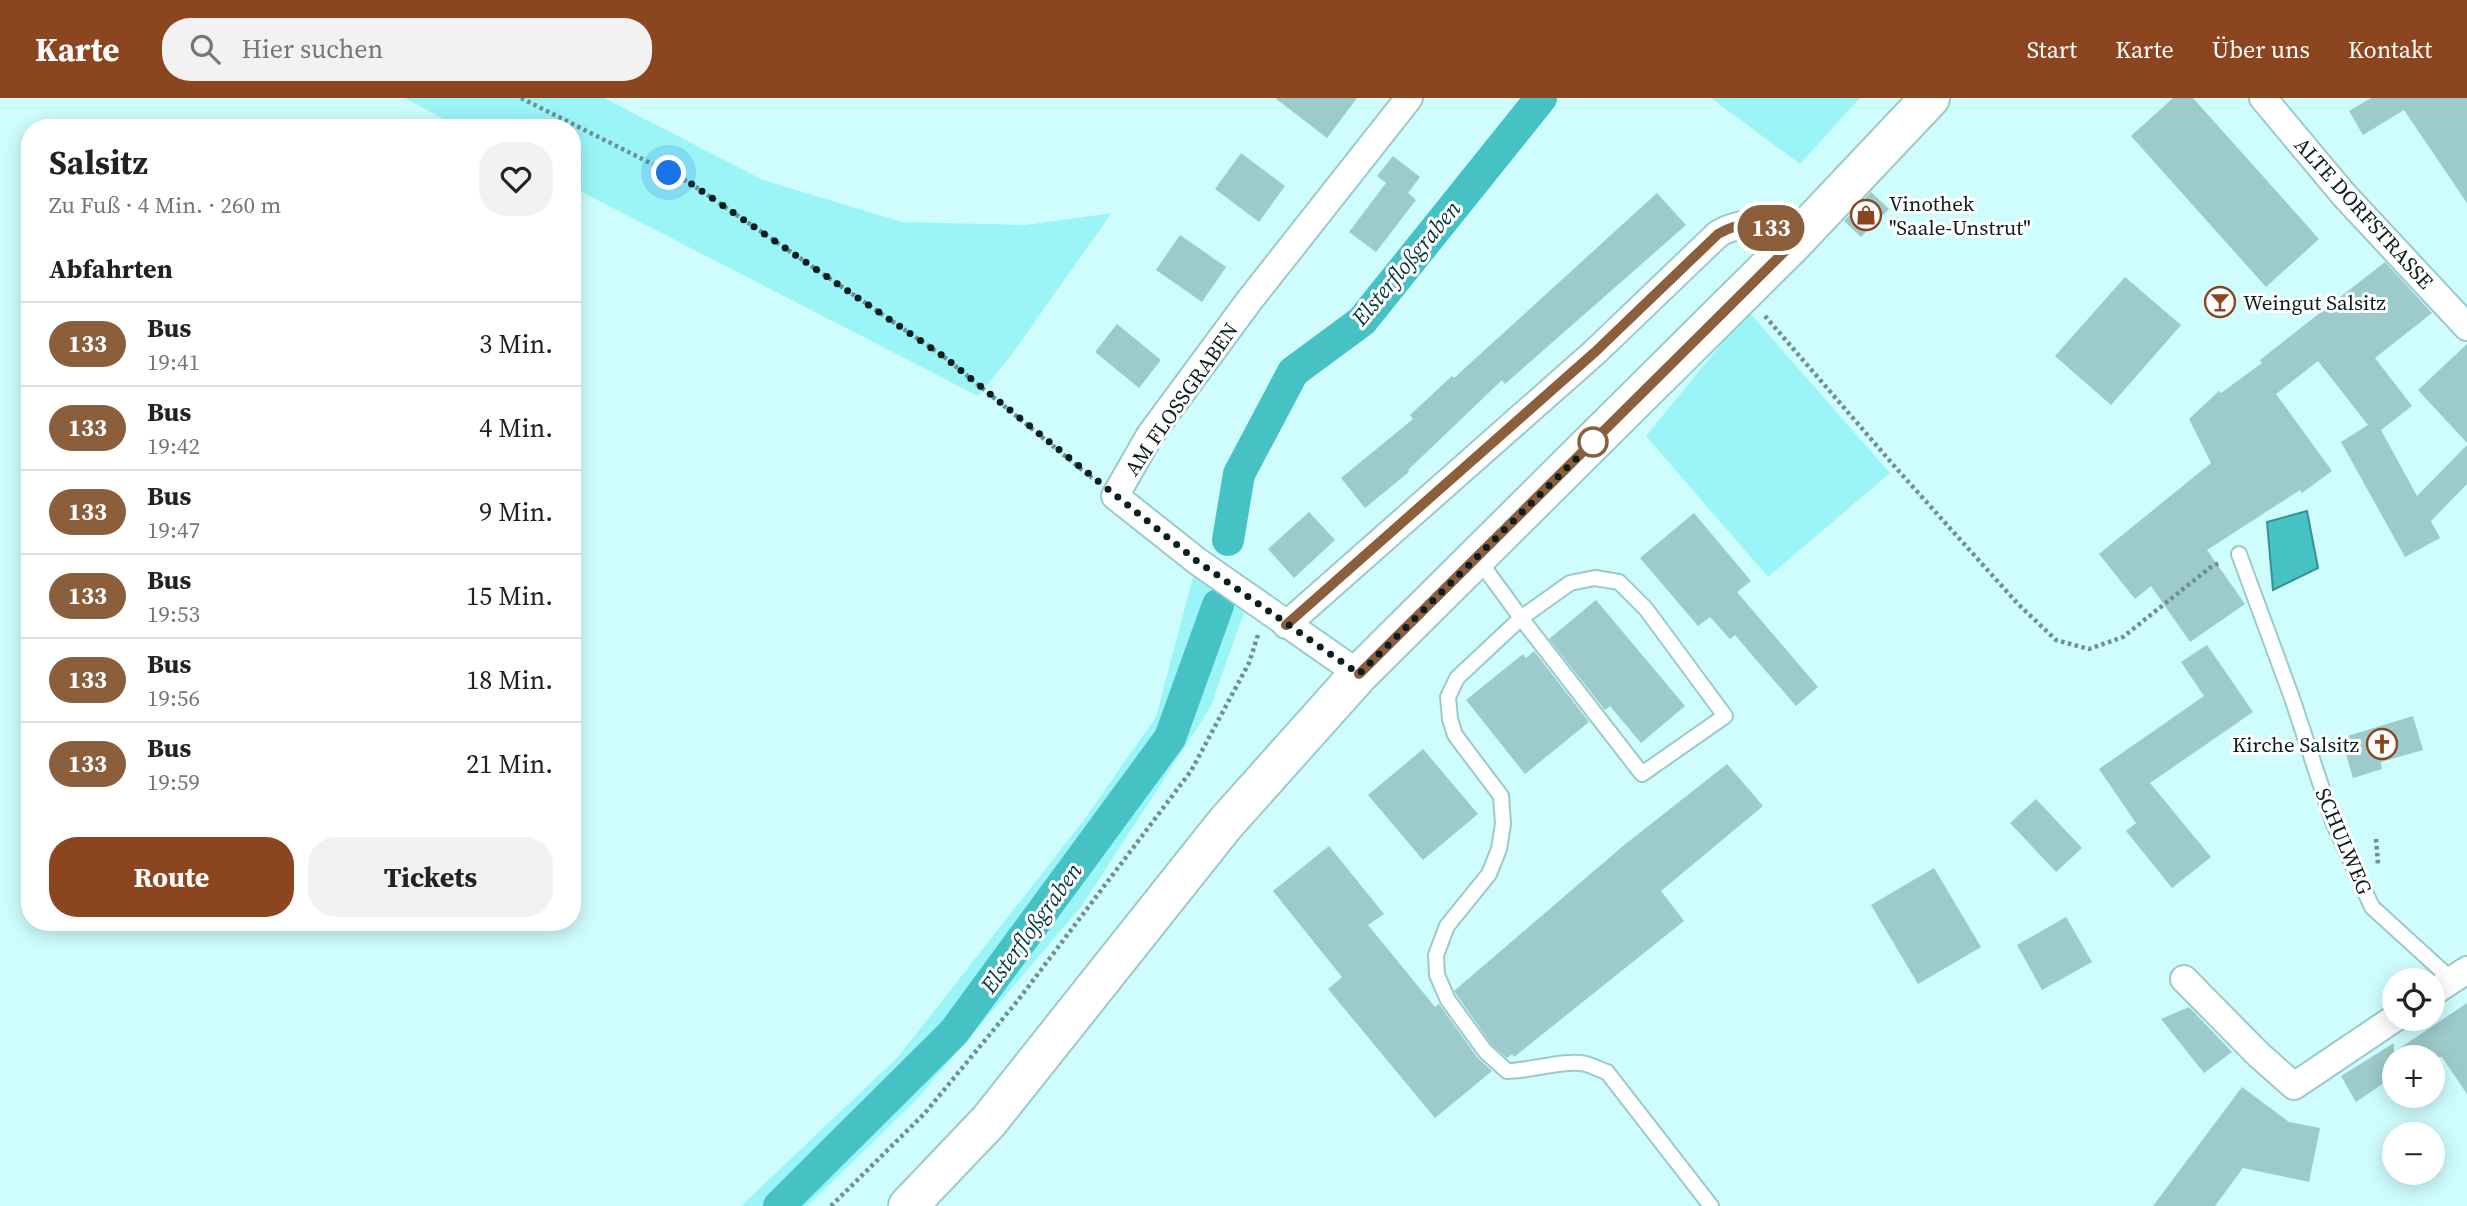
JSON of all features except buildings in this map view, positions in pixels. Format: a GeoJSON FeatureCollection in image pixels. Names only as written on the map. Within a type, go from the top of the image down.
{"type":"FeatureCollection","features":[{"type":"Feature","properties":{"kind":"main road"},"geometry":{"type":"LineString","coordinates":[[908,1206],[989,1121],[1225,824],[1359,674],[1794,242],[1930,98]]}},
{"type":"Feature","properties":{"kind":"street","name":"AM FLOSSGRABEN"},"geometry":{"type":"LineString","coordinates":[[1359,674],[1276,618],[1115,496],[1150,435],[1250,301],[1409,98]]}},
{"type":"Feature","properties":{"kind":"street","name":"ALTE DORFSTRASSE"},"geometry":{"type":"LineString","coordinates":[[2263,98],[2344,195],[2467,327]]}},
{"type":"Feature","properties":{"kind":"street"},"geometry":{"type":"LineString","coordinates":[[1276,618],[1595,352],[1718,234],[1732,226],[1757,224],[1775,230],[1794,242]]}},
{"type":"Feature","properties":{"kind":"street"},"geometry":{"type":"LineString","coordinates":[[2184,979],[2259,1055],[2294,1086],[2382,1027]]}},
{"type":"Feature","properties":{"kind":"lane","name":"SCHULWEG"},"geometry":{"type":"LineString","coordinates":[[2239,554],[2333,822],[2372,907],[2451,981]]}},
{"type":"Feature","properties":{"kind":"lane"},"geometry":{"type":"LineString","coordinates":[[1477,558],[1521,618],[1642,774],[1725,716],[1646,609],[1619,582],[1595,578],[1570,583],[1521,618],[1457,678],[1448,697],[1455,735],[1501,796],[1503,824],[1499,849],[1489,874],[1447,926],[1436,955],[1437,975],[1448,1000],[1485,1051],[1507,1071],[1527,1071],[1566,1063],[1584,1064],[1607,1072],[1711,1206]]}},
{"type":"Feature","properties":{"kind":"path"},"geometry":{"type":"LineString","coordinates":[[521,98],[562,119]]}},
{"type":"Feature","properties":{"kind":"path"},"geometry":{"type":"LineString","coordinates":[[581,129],[702,191],[943,356],[1115,496]]}},
{"type":"Feature","properties":{"kind":"path"},"geometry":{"type":"LineString","coordinates":[[1743,292],[2018,604],[2056,640],[2089,649],[2123,636],[2213,566],[2239,554]]}},
{"type":"Feature","properties":{"kind":"path"},"geometry":{"type":"LineString","coordinates":[[831,1206],[925,1113],[1020,999],[1191,771],[1276,618]]}},
{"type":"Feature","properties":{"kind":"shaded area"},"geometry":{"type":"Polygon","coordinates":[[[405,98],[604,98],[763,180],[902,222],[1025,225],[1112,213],[1009,358],[978,396],[581,192],[581,119],[443,119],[405,98]]]}},
{"type":"Feature","properties":{"kind":"shaded area"},"geometry":{"type":"Polygon","coordinates":[[[1711,98],[1860,98],[1800,164],[1711,98]]]}},
{"type":"Feature","properties":{"kind":"shaded area"},"geometry":{"type":"Polygon","coordinates":[[[1748,311],[1890,473],[1768,577],[1646,436],[1748,311]]]}},
{"type":"Feature","properties":{"kind":"shaded area"},"geometry":{"type":"Polygon","coordinates":[[[2307,511],[2318,568],[2273,590],[2267,522],[2307,511]]]}},
{"type":"Feature","properties":{"kind":"shaded area"},"geometry":{"type":"Polygon","coordinates":[[[1197,562],[1245,610],[1210,708],[1081,907],[916,1100],[807,1206],[741,1206],[898,1057],[1084,820],[1156,717],[1197,562]]]}},
{"type":"Feature","properties":{"kind":"waterway","name":"Elsterfloßgraben"},"geometry":{"type":"LineString","coordinates":[[1228,540],[1239,474],[1293,372],[1362,321],[1541,98]]}},
{"type":"Feature","properties":{"kind":"waterway","name":"Elsterfloßgraben"},"geometry":{"type":"LineString","coordinates":[[779,1206],[954,1032],[1170,738],[1218,605]]}},
{"type":"Feature","properties":{"kind":"bus line","name":"133"},"geometry":{"type":"LineString","coordinates":[[1286,625],[1595,352],[1718,234],[1732,226],[1757,224],[1775,230],[1794,242],[1359,674]]}},
{"type":"Feature","properties":{"kind":"place","name":"Vinothek \"Saale-Unstrut\""},"geometry":{"type":"Point","coordinates":[1866,215]}},
{"type":"Feature","properties":{"kind":"place","name":"Weingut Salsitz"},"geometry":{"type":"Point","coordinates":[2220,302]}},
{"type":"Feature","properties":{"kind":"place","name":"Kirche Salsitz"},"geometry":{"type":"Point","coordinates":[2382,744]}},
{"type":"Feature","properties":{"kind":"route"},"geometry":{"type":"LineString","coordinates":[[669,173],[690,183],[943,356],[1197,561],[1359,674],[1593,442]]}}]}
